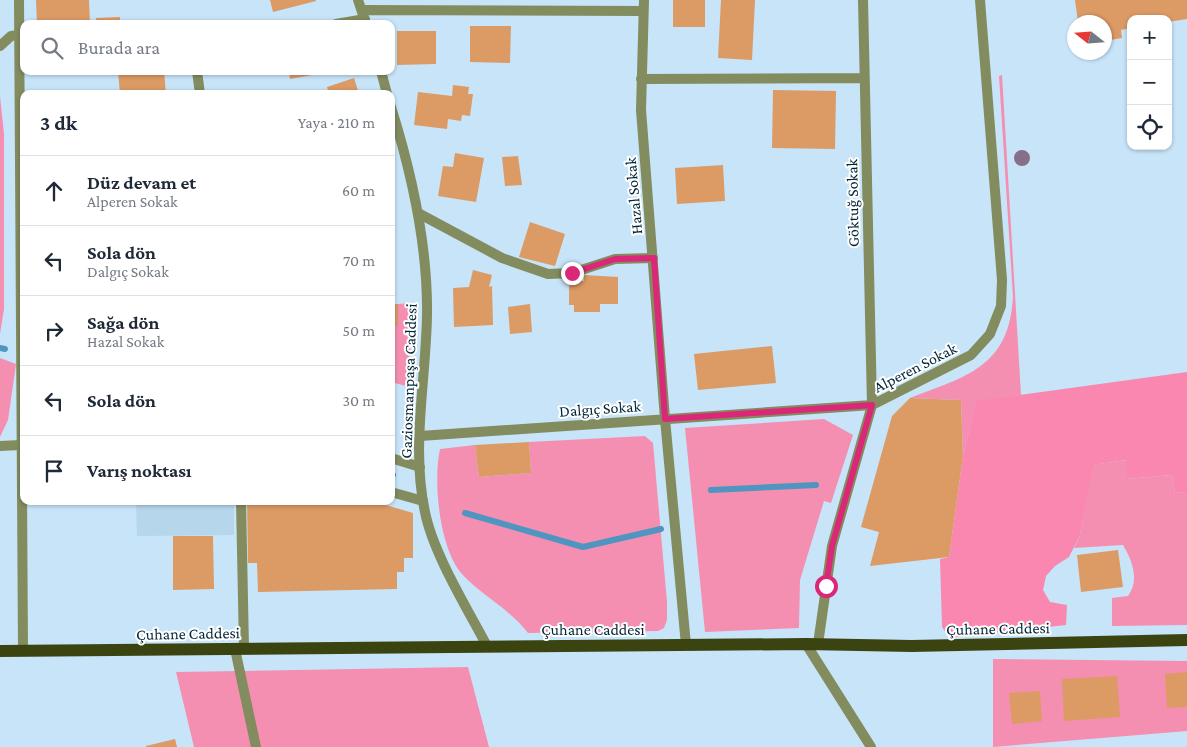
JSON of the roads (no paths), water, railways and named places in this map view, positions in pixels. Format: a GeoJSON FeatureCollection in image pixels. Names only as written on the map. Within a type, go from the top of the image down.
{"type":"FeatureCollection","features":[{"type":"Feature","properties":{"kind":"main road","name":"Çuhane Caddesi"},"geometry":{"type":"LineString","coordinates":[[0,651],[686,644],[912,646],[1187,640]]}},
{"type":"Feature","properties":{"kind":"street"},"geometry":{"type":"LineString","coordinates":[[19,0],[20,50]]}},
{"type":"Feature","properties":{"kind":"street"},"geometry":{"type":"LineString","coordinates":[[358,0],[364,18],[644,5]]}},
{"type":"Feature","properties":{"kind":"street","name":"Göktuğ Sokak"},"geometry":{"type":"LineString","coordinates":[[863,0],[872,405]]}},
{"type":"Feature","properties":{"kind":"street","name":"Alperen Sokak"},"geometry":{"type":"LineString","coordinates":[[812,644],[832,546],[872,405],[971,355],[990,334],[1001,306],[1002,280],[980,0]]}},
{"type":"Feature","properties":{"kind":"street","name":"Hazal Sokak"},"geometry":{"type":"LineString","coordinates":[[644,5],[641,110],[654,258],[665,419],[686,644]]}},
{"type":"Feature","properties":{"kind":"street"},"geometry":{"type":"LineString","coordinates":[[0,46],[11,36],[19,35]]}},
{"type":"Feature","properties":{"kind":"street"},"geometry":{"type":"LineString","coordinates":[[21,75],[21,90]]}},
{"type":"Feature","properties":{"kind":"street"},"geometry":{"type":"LineString","coordinates":[[198,75],[199,90]]}},
{"type":"Feature","properties":{"kind":"street"},"geometry":{"type":"LineString","coordinates":[[382,75],[386,90]]}},
{"type":"Feature","properties":{"kind":"street"},"geometry":{"type":"LineString","coordinates":[[641,79],[864,78]]}},
{"type":"Feature","properties":{"kind":"street","name":"Gaziosmanpaşa Caddesi"},"geometry":{"type":"LineString","coordinates":[[395,122],[424,246],[427,313],[420,436],[422,501],[432,536],[486,646]]}},
{"type":"Feature","properties":{"kind":"street"},"geometry":{"type":"LineString","coordinates":[[418,214],[502,258],[526,268],[548,274],[572,273],[615,259],[654,258]]}},
{"type":"Feature","properties":{"kind":"street","name":"Dalgıç Sokak"},"geometry":{"type":"LineString","coordinates":[[420,436],[872,405]]}},
{"type":"Feature","properties":{"kind":"street"},"geometry":{"type":"LineString","coordinates":[[0,446],[20,446]]}},
{"type":"Feature","properties":{"kind":"street"},"geometry":{"type":"LineString","coordinates":[[395,459],[420,467]]}},
{"type":"Feature","properties":{"kind":"street"},"geometry":{"type":"LineString","coordinates":[[395,493],[422,501]]}},
{"type":"Feature","properties":{"kind":"street"},"geometry":{"type":"LineString","coordinates":[[22,505],[23,651]]}},
{"type":"Feature","properties":{"kind":"street"},"geometry":{"type":"LineString","coordinates":[[241,505],[240,649],[256,747]]}},
{"type":"Feature","properties":{"kind":"street"},"geometry":{"type":"LineString","coordinates":[[812,644],[871,747]]}},
{"type":"Feature","properties":{"kind":"waterway"},"geometry":{"type":"LineString","coordinates":[[0,348],[5,349]]}},
{"type":"Feature","properties":{"kind":"waterway"},"geometry":{"type":"LineString","coordinates":[[711,490],[816,485]]}},
{"type":"Feature","properties":{"kind":"waterway"},"geometry":{"type":"LineString","coordinates":[[465,513],[583,547],[661,529]]}}]}
